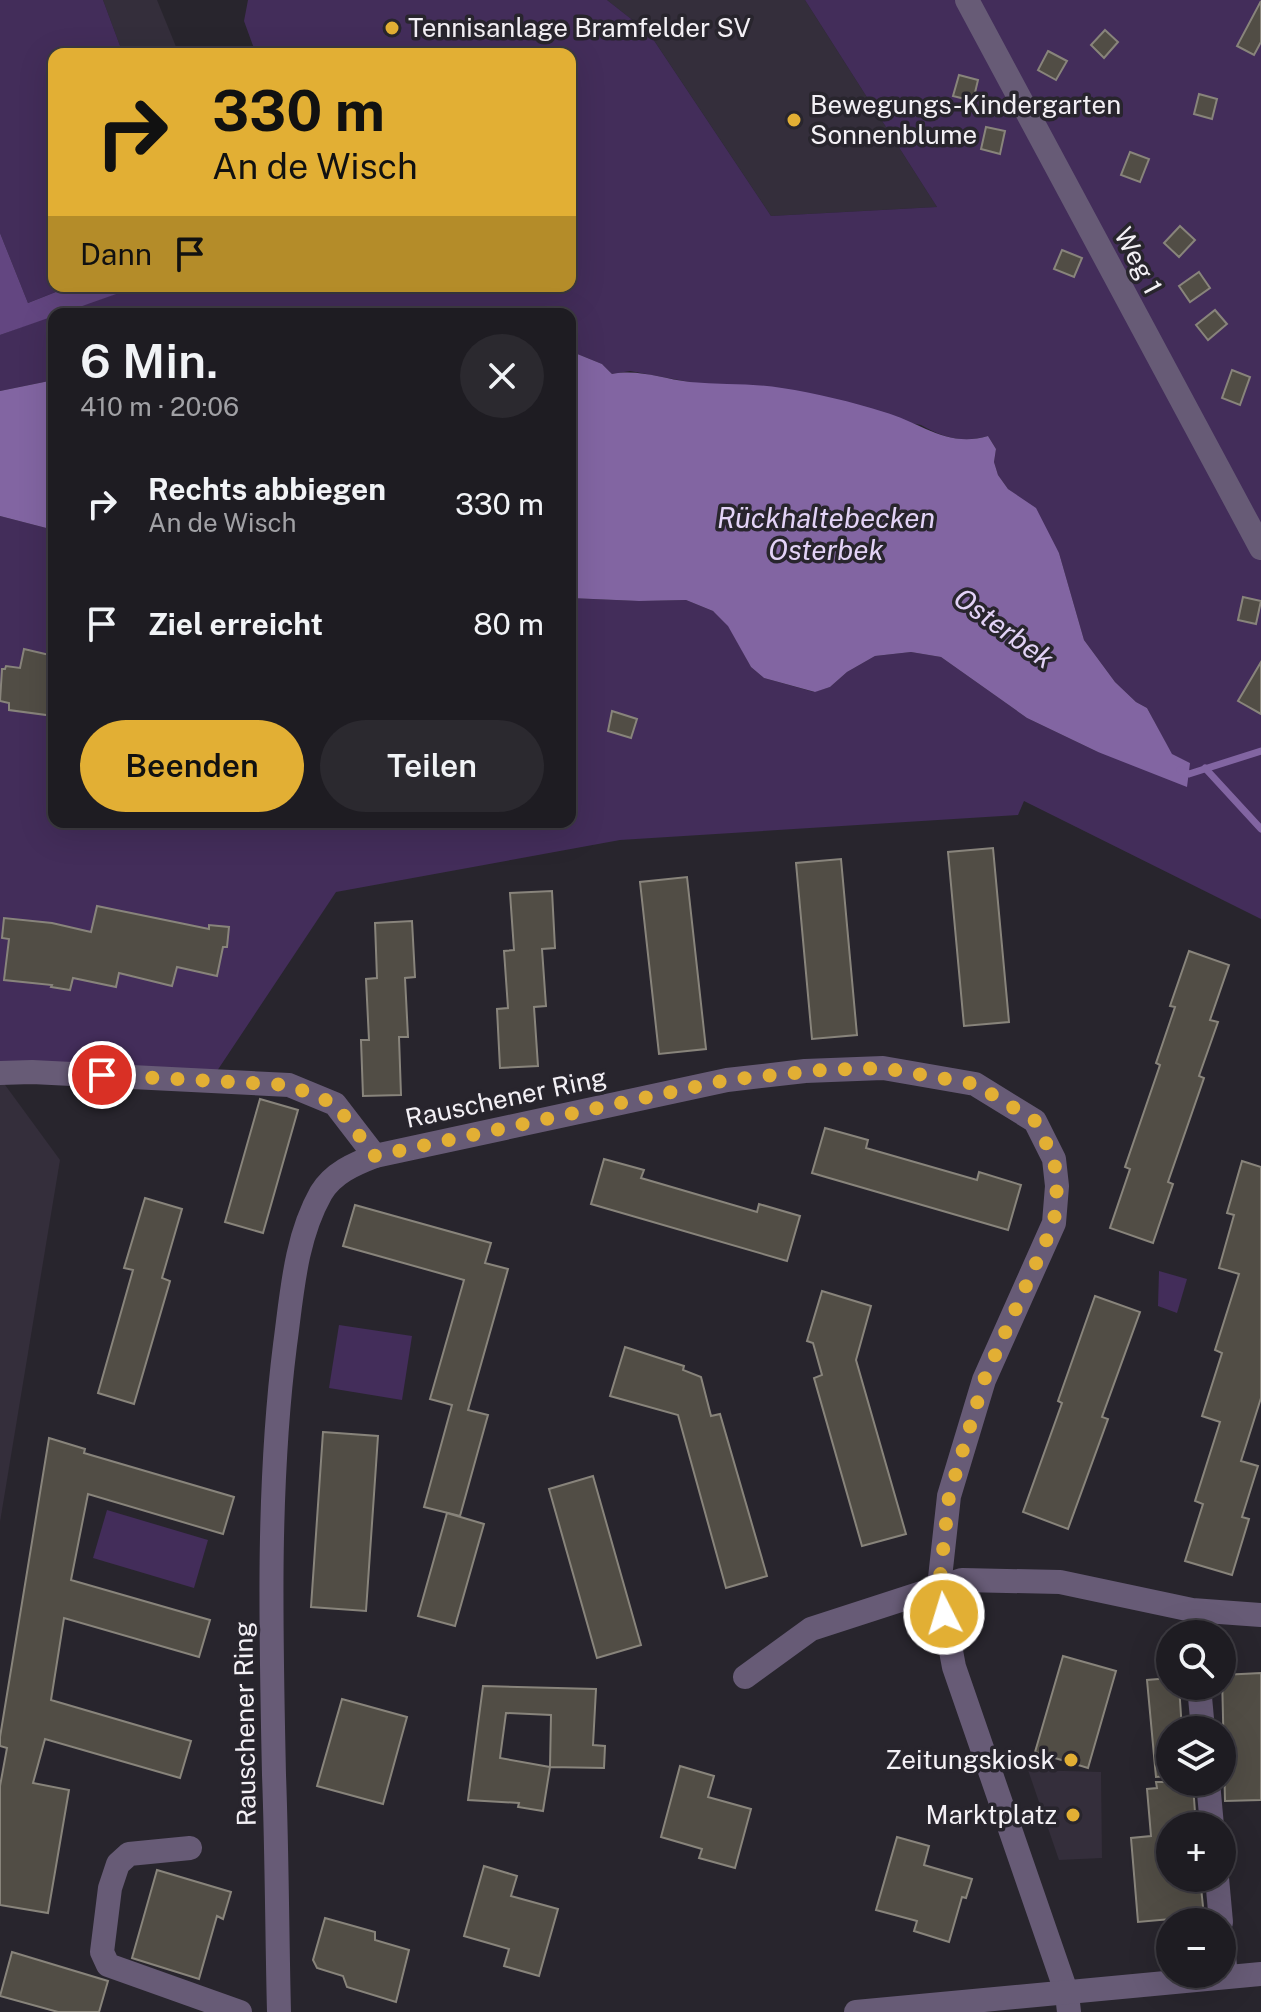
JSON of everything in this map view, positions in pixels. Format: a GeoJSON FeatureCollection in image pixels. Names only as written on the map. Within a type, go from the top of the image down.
{"type":"FeatureCollection","features":[{"type":"Feature","properties":{"kind":"street","name":"Weg 1"},"geometry":{"type":"LineString","coordinates":[[967,0],[1261,548]]}},
{"type":"Feature","properties":{"kind":"street","name":"Rauschener Ring"},"geometry":{"type":"LineString","coordinates":[[279,2012],[270,1619],[273,1488],[279,1393],[294,1281],[309,1217],[323,1189],[347,1167],[375,1156],[727,1080],[805,1071],[883,1068],[975,1084],[1035,1121],[1054,1159],[1057,1186],[1054,1223],[984,1380],[949,1496],[939,1587],[954,1667],[1068,2003]]}},
{"type":"Feature","properties":{"kind":"street"},"geometry":{"type":"LineString","coordinates":[[0,1073],[289,1085],[335,1104],[375,1156]]}},
{"type":"Feature","properties":{"kind":"street"},"geometry":{"type":"LineString","coordinates":[[745,1677],[811,1629],[962,1580],[1060,1582],[1186,1620]]}},
{"type":"Feature","properties":{"kind":"street"},"geometry":{"type":"LineString","coordinates":[[1212,1620],[1261,1615]]}},
{"type":"Feature","properties":{"kind":"street"},"geometry":{"type":"LineString","coordinates":[[190,1848],[129,1854],[118,1864],[110,1888],[102,1952],[108,1965],[240,2012]]}},
{"type":"Feature","properties":{"kind":"street"},"geometry":{"type":"LineString","coordinates":[[1236,1976],[1261,1974]]}},
{"type":"Feature","properties":{"kind":"street"},"geometry":{"type":"LineString","coordinates":[[856,2012],[1068,2003],[1159,1988]]}},
{"type":"Feature","properties":{"kind":"shaded area"},"geometry":{"type":"Polygon","coordinates":[[[0,0],[103,0],[121,48],[48,48],[48,292],[56,292],[28,303],[0,233],[0,0]]]}},
{"type":"Feature","properties":{"kind":"shaded area"},"geometry":{"type":"Polygon","coordinates":[[[103,0],[157,0],[177,48],[121,48],[103,0]]]}},
{"type":"Feature","properties":{"kind":"shaded area"},"geometry":{"type":"Polygon","coordinates":[[[248,0],[607,0],[649,33],[771,216],[937,207],[805,0],[1261,0],[1261,919],[1024,801],[1018,815],[620,840],[336,892],[215,1074],[0,1067],[0,516],[48,528],[48,828],[576,828],[576,598],[686,600],[713,611],[729,626],[751,667],[764,678],[814,692],[830,687],[847,672],[875,656],[911,652],[941,657],[1027,718],[1098,752],[1190,763],[1172,755],[1147,708],[1115,682],[1084,640],[1059,553],[1020,498],[1008,489],[998,475],[994,462],[996,449],[988,436],[953,438],[921,425],[630,371],[612,374],[602,364],[576,353],[576,308],[74,308],[121,292],[576,292],[576,48],[254,48],[244,21],[248,0]]]}},
{"type":"Feature","properties":{"kind":"shaded area","name":"Bewegungs-Kindergarten Sonnenblume"},"geometry":{"type":"Polygon","coordinates":[[[607,0],[805,0],[937,207],[771,216],[649,33],[607,0]]]}},
{"type":"Feature","properties":{"kind":"shaded area"},"geometry":{"type":"Polygon","coordinates":[[[0,233],[28,303],[56,292],[122,292],[77,308],[48,308],[48,318],[0,335],[0,233]]]}},
{"type":"Feature","properties":{"kind":"shaded area"},"geometry":{"type":"Polygon","coordinates":[[[48,317],[48,381],[0,391],[0,335],[48,317]]]}},
{"type":"Feature","properties":{"kind":"shaded area"},"geometry":{"type":"Polygon","coordinates":[[[0,1078],[60,1160],[0,1522],[0,1078]]]}},
{"type":"Feature","properties":{"kind":"shaded area"},"geometry":{"type":"Polygon","coordinates":[[[1159,1271],[1187,1279],[1177,1313],[1158,1306],[1159,1271]]]}},
{"type":"Feature","properties":{"kind":"shaded area"},"geometry":{"type":"Polygon","coordinates":[[[339,1325],[412,1336],[402,1400],[329,1388],[339,1325]]]}},
{"type":"Feature","properties":{"kind":"shaded area"},"geometry":{"type":"Polygon","coordinates":[[[107,1510],[208,1540],[194,1588],[93,1558],[107,1510]]]}},
{"type":"Feature","properties":{"kind":"shaded area","name":"Marktplatz"},"geometry":{"type":"Polygon","coordinates":[[[1028,1770],[1101,1772],[1102,1858],[1059,1860],[1028,1770]]]}},
{"type":"Feature","properties":{"kind":"water","name":"Rückhaltebecken Osterbek"},"geometry":{"type":"Polygon","coordinates":[[[576,353],[602,364],[612,374],[642,374],[690,382],[795,390],[884,412],[947,437],[973,439],[988,436],[996,449],[994,462],[998,475],[1008,489],[1036,508],[1059,553],[1084,640],[1115,682],[1147,708],[1172,754],[1190,763],[1187,787],[1098,752],[1027,718],[941,657],[911,652],[875,656],[847,672],[830,687],[815,692],[764,678],[751,667],[728,626],[713,611],[686,600],[576,598],[576,353]]]}},
{"type":"Feature","properties":{"kind":"water"},"geometry":{"type":"Polygon","coordinates":[[[48,381],[48,528],[0,516],[0,391],[48,381]]]}},
{"type":"Feature","properties":{"kind":"building"},"geometry":{"type":"Polygon","coordinates":[[[1261,1],[1261,42],[1254,55],[1237,46],[1261,1]]]}},
{"type":"Feature","properties":{"kind":"building"},"geometry":{"type":"Polygon","coordinates":[[[1105,30],[1118,42],[1104,58],[1091,45],[1105,30]]]}},
{"type":"Feature","properties":{"kind":"building"},"geometry":{"type":"Polygon","coordinates":[[[1048,51],[1067,61],[1056,80],[1038,70],[1048,51]]]}},
{"type":"Feature","properties":{"kind":"building"},"geometry":{"type":"Polygon","coordinates":[[[959,75],[978,80],[973,101],[953,96],[959,75]]]}},
{"type":"Feature","properties":{"kind":"building"},"geometry":{"type":"Polygon","coordinates":[[[1199,94],[1217,99],[1212,119],[1194,114],[1199,94]]]}},
{"type":"Feature","properties":{"kind":"building"},"geometry":{"type":"Polygon","coordinates":[[[986,127],[1005,131],[1000,154],[981,149],[986,127]]]}},
{"type":"Feature","properties":{"kind":"building"},"geometry":{"type":"Polygon","coordinates":[[[1130,152],[1149,159],[1140,182],[1121,175],[1130,152]]]}},
{"type":"Feature","properties":{"kind":"building"},"geometry":{"type":"Polygon","coordinates":[[[1180,226],[1195,240],[1179,257],[1164,243],[1180,226]]]}},
{"type":"Feature","properties":{"kind":"building"},"geometry":{"type":"Polygon","coordinates":[[[1062,250],[1082,258],[1074,277],[1054,269],[1062,250]]]}},
{"type":"Feature","properties":{"kind":"building"},"geometry":{"type":"Polygon","coordinates":[[[1199,272],[1210,288],[1190,302],[1179,286],[1199,272]]]}},
{"type":"Feature","properties":{"kind":"building"},"geometry":{"type":"Polygon","coordinates":[[[1215,310],[1227,324],[1208,340],[1196,325],[1215,310]]]}},
{"type":"Feature","properties":{"kind":"building"},"geometry":{"type":"Polygon","coordinates":[[[1232,370],[1250,377],[1240,405],[1222,398],[1232,370]]]}},
{"type":"Feature","properties":{"kind":"building"},"geometry":{"type":"Polygon","coordinates":[[[1243,597],[1261,601],[1256,624],[1238,620],[1243,597]]]}},
{"type":"Feature","properties":{"kind":"building"},"geometry":{"type":"Polygon","coordinates":[[[24,649],[48,655],[48,715],[9,710],[9,703],[0,701],[2,669],[6,666],[20,668],[24,649]]]}},
{"type":"Feature","properties":{"kind":"building"},"geometry":{"type":"Polygon","coordinates":[[[1261,662],[1261,714],[1238,701],[1261,662]]]}},
{"type":"Feature","properties":{"kind":"building"},"geometry":{"type":"Polygon","coordinates":[[[612,711],[637,719],[631,738],[608,731],[612,711]]]}},
{"type":"Feature","properties":{"kind":"building"},"geometry":{"type":"Polygon","coordinates":[[[993,848],[1009,1022],[964,1026],[948,852],[993,848]]]}},
{"type":"Feature","properties":{"kind":"building"},"geometry":{"type":"Polygon","coordinates":[[[841,859],[857,1035],[812,1039],[796,863],[841,859]]]}},
{"type":"Feature","properties":{"kind":"building"},"geometry":{"type":"Polygon","coordinates":[[[687,877],[706,1049],[659,1054],[640,882],[687,877]]]}},
{"type":"Feature","properties":{"kind":"building"},"geometry":{"type":"Polygon","coordinates":[[[552,891],[555,948],[542,949],[546,1006],[534,1007],[538,1066],[500,1068],[497,1009],[508,1008],[504,951],[514,950],[510,893],[552,891]]]}},
{"type":"Feature","properties":{"kind":"building"},"geometry":{"type":"Polygon","coordinates":[[[97,906],[209,929],[209,925],[229,927],[227,947],[223,947],[217,976],[177,967],[172,986],[119,973],[116,987],[73,978],[70,990],[4,980],[9,939],[2,938],[4,918],[52,923],[91,932],[97,906]]]}},
{"type":"Feature","properties":{"kind":"building"},"geometry":{"type":"Polygon","coordinates":[[[412,921],[415,977],[405,978],[408,1037],[399,1037],[401,1095],[363,1096],[361,1040],[369,1040],[366,979],[377,978],[375,923],[412,921]]]}},
{"type":"Feature","properties":{"kind":"building"},"geometry":{"type":"Polygon","coordinates":[[[1189,951],[1229,965],[1210,1020],[1218,1022],[1199,1076],[1204,1078],[1168,1182],[1173,1184],[1153,1243],[1110,1228],[1130,1169],[1125,1167],[1160,1065],[1156,1063],[1175,1007],[1170,1006],[1189,951]]]}},
{"type":"Feature","properties":{"kind":"building"},"geometry":{"type":"Polygon","coordinates":[[[260,1099],[298,1110],[263,1233],[225,1222],[260,1099]]]}},
{"type":"Feature","properties":{"kind":"building"},"geometry":{"type":"Polygon","coordinates":[[[825,1128],[868,1140],[866,1148],[977,1180],[979,1172],[1021,1185],[1008,1230],[812,1173],[825,1128]]]}},
{"type":"Feature","properties":{"kind":"building"},"geometry":{"type":"Polygon","coordinates":[[[604,1159],[644,1170],[641,1178],[757,1212],[759,1204],[800,1216],[787,1261],[591,1204],[604,1159]]]}},
{"type":"Feature","properties":{"kind":"building"},"geometry":{"type":"Polygon","coordinates":[[[1242,1161],[1261,1167],[1261,1398],[1241,1461],[1258,1466],[1242,1517],[1249,1519],[1232,1575],[1185,1561],[1203,1504],[1195,1501],[1220,1422],[1202,1416],[1222,1353],[1215,1350],[1239,1274],[1219,1268],[1234,1215],[1227,1213],[1242,1161]]]}},
{"type":"Feature","properties":{"kind":"building"},"geometry":{"type":"Polygon","coordinates":[[[145,1198],[182,1209],[162,1278],[170,1281],[134,1404],[98,1393],[133,1270],[124,1268],[145,1198]]]}},
{"type":"Feature","properties":{"kind":"building"},"geometry":{"type":"Polygon","coordinates":[[[355,1205],[491,1243],[485,1263],[508,1269],[468,1410],[488,1415],[460,1516],[424,1507],[452,1405],[430,1399],[464,1280],[343,1246],[355,1205]]]}},
{"type":"Feature","properties":{"kind":"building"},"geometry":{"type":"Polygon","coordinates":[[[822,1291],[871,1306],[856,1360],[906,1534],[862,1546],[814,1378],[822,1375],[813,1343],[807,1341],[822,1291]]]}},
{"type":"Feature","properties":{"kind":"building"},"geometry":{"type":"Polygon","coordinates":[[[1095,1296],[1140,1312],[1102,1417],[1108,1419],[1068,1529],[1023,1512],[1062,1403],[1058,1401],[1095,1296]]]}},
{"type":"Feature","properties":{"kind":"building"},"geometry":{"type":"Polygon","coordinates":[[[625,1347],[684,1366],[683,1370],[701,1377],[711,1416],[720,1414],[767,1576],[726,1588],[678,1415],[610,1396],[625,1347]]]}},
{"type":"Feature","properties":{"kind":"building"},"geometry":{"type":"Polygon","coordinates":[[[323,1432],[378,1436],[366,1611],[311,1607],[323,1432]]]}},
{"type":"Feature","properties":{"kind":"building"},"geometry":{"type":"Polygon","coordinates":[[[49,1438],[85,1449],[84,1453],[234,1497],[223,1534],[88,1494],[71,1580],[210,1620],[199,1657],[64,1618],[51,1700],[191,1741],[180,1778],[45,1739],[33,1783],[69,1790],[48,1913],[0,1905],[0,1786],[7,1748],[0,1746],[0,1737],[49,1438]]]}},
{"type":"Feature","properties":{"kind":"building"},"geometry":{"type":"Polygon","coordinates":[[[593,1476],[641,1645],[597,1658],[549,1489],[593,1476]]]}},
{"type":"Feature","properties":{"kind":"building"},"geometry":{"type":"Polygon","coordinates":[[[447,1513],[484,1524],[455,1626],[418,1616],[447,1513]]]}},
{"type":"Feature","properties":{"kind":"building"},"geometry":{"type":"Polygon","coordinates":[[[1063,1656],[1116,1671],[1088,1768],[1035,1752],[1063,1656]]]}},
{"type":"Feature","properties":{"kind":"building"},"geometry":{"type":"Polygon","coordinates":[[[1261,1673],[1261,1800],[1225,1801],[1225,1796],[1236,1796],[1236,1716],[1223,1716],[1223,1700],[1236,1700],[1236,1674],[1261,1673]]]}},
{"type":"Feature","properties":{"kind":"building"},"geometry":{"type":"Polygon","coordinates":[[[1156,1679],[1156,1700],[1180,1700],[1181,1716],[1156,1716],[1156,1777],[1147,1680],[1156,1679]]]}},
{"type":"Feature","properties":{"kind":"building"},"geometry":{"type":"Polygon","coordinates":[[[483,1686],[596,1689],[593,1745],[605,1746],[604,1768],[550,1767],[543,1811],[518,1807],[519,1803],[468,1800],[483,1686]],[[506,1713],[500,1758],[550,1767],[551,1715],[506,1713]]]}},
{"type":"Feature","properties":{"kind":"building"},"geometry":{"type":"Polygon","coordinates":[[[342,1699],[407,1717],[383,1804],[317,1786],[342,1699]]]}},
{"type":"Feature","properties":{"kind":"building"},"geometry":{"type":"Polygon","coordinates":[[[680,1766],[714,1776],[708,1797],[751,1809],[735,1868],[699,1858],[702,1849],[661,1837],[680,1766]]]}},
{"type":"Feature","properties":{"kind":"building"},"geometry":{"type":"Polygon","coordinates":[[[1156,1788],[1156,1796],[1194,1796],[1195,1812],[1156,1812],[1156,1892],[1201,1892],[1203,1908],[1156,1908],[1156,1920],[1138,1922],[1131,1838],[1151,1836],[1147,1789],[1156,1788]]]}},
{"type":"Feature","properties":{"kind":"building"},"geometry":{"type":"Polygon","coordinates":[[[897,1837],[929,1846],[924,1865],[972,1879],[966,1898],[962,1897],[949,1942],[914,1931],[917,1921],[876,1910],[897,1837]]]}},
{"type":"Feature","properties":{"kind":"building"},"geometry":{"type":"Polygon","coordinates":[[[484,1866],[517,1876],[511,1896],[558,1909],[539,1976],[504,1966],[509,1949],[464,1936],[484,1866]]]}},
{"type":"Feature","properties":{"kind":"building"},"geometry":{"type":"Polygon","coordinates":[[[157,1870],[231,1892],[223,1919],[217,1916],[199,1979],[132,1958],[157,1870]]]}},
{"type":"Feature","properties":{"kind":"building"},"geometry":{"type":"Polygon","coordinates":[[[325,1918],[375,1932],[375,1940],[409,1950],[396,2002],[347,1987],[343,1976],[317,1968],[313,1960],[325,1918]]]}},
{"type":"Feature","properties":{"kind":"building"},"geometry":{"type":"Polygon","coordinates":[[[12,1952],[108,1981],[99,2012],[58,2012],[0,1996],[12,1952]]]}},
{"type":"Feature","properties":{"kind":"waterway","name":"Osterbek"},"geometry":{"type":"LineString","coordinates":[[1180,770],[1189,774],[1261,751]]}},
{"type":"Feature","properties":{"kind":"waterway"},"geometry":{"type":"LineString","coordinates":[[1205,768],[1261,829]]}},
{"type":"Feature","properties":{"kind":"place","name":"Tennisanlage Bramfelder SV"},"geometry":{"type":"Point","coordinates":[392,28]}},
{"type":"Feature","properties":{"kind":"place","name":"Bewegungs-Kindergarten Sonnenblume"},"geometry":{"type":"Point","coordinates":[794,120]}},
{"type":"Feature","properties":{"kind":"place","name":"Zeitungskiosk"},"geometry":{"type":"Point","coordinates":[1071,1760]}},
{"type":"Feature","properties":{"kind":"place","name":"Marktplatz"},"geometry":{"type":"Point","coordinates":[1073,1815]}},
{"type":"Feature","properties":{"kind":"route"},"geometry":{"type":"LineString","coordinates":[[102,1075],[289,1085],[335,1104],[375,1156],[727,1080],[823,1070],[883,1068],[929,1074],[975,1084],[1008,1103],[1035,1121],[1054,1159],[1057,1186],[1054,1223],[984,1380],[949,1496],[939,1587],[944,1614]]}}]}
